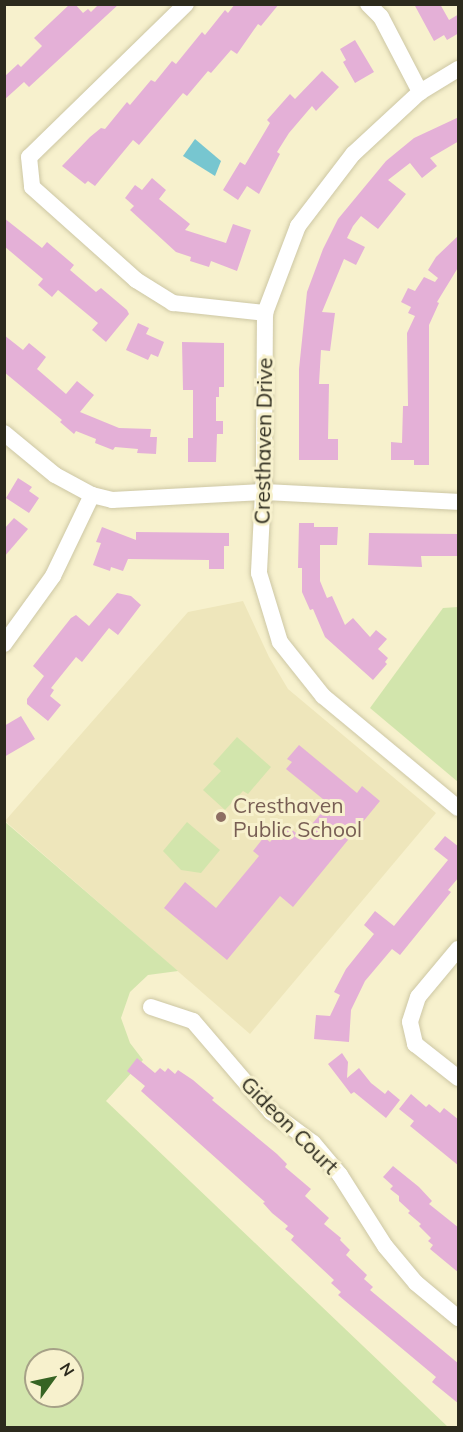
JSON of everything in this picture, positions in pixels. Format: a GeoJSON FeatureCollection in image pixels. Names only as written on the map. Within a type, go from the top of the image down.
{"type":"FeatureCollection","features":[{"type":"Feature","properties":{"kind":"street"},"geometry":{"type":"LineString","coordinates":[[186,4],[29,157],[32,187],[136,280],[173,303],[264,313]]}},
{"type":"Feature","properties":{"kind":"street"},"geometry":{"type":"LineString","coordinates":[[368,4],[381,17],[420,92]]}},
{"type":"Feature","properties":{"kind":"street","name":"Cresthaven Drive"},"geometry":{"type":"LineString","coordinates":[[459,69],[420,92],[353,154],[298,226],[264,313],[263,492],[259,573],[280,642],[323,696],[459,808]]}},
{"type":"Feature","properties":{"kind":"street"},"geometry":{"type":"LineString","coordinates":[[4,433],[55,475],[92,495],[112,501],[263,492],[459,502]]}},
{"type":"Feature","properties":{"kind":"street"},"geometry":{"type":"LineString","coordinates":[[4,644],[53,576],[92,495]]}},
{"type":"Feature","properties":{"kind":"street"},"geometry":{"type":"LineString","coordinates":[[459,949],[418,997],[410,1022],[416,1044],[459,1078]]}},
{"type":"Feature","properties":{"kind":"street","name":"Gideon Court"},"geometry":{"type":"LineString","coordinates":[[151,1007],[194,1021],[271,1112],[313,1143],[340,1174],[385,1246],[416,1283],[459,1318]]}},
{"type":"Feature","properties":{"kind":"shaded area","name":"Cresthaven Public School"},"geometry":{"type":"Polygon","coordinates":[[[243,601],[269,657],[288,689],[436,813],[250,1034],[5,821],[188,612],[243,601]]]}},
{"type":"Feature","properties":{"kind":"green space"},"geometry":{"type":"Polygon","coordinates":[[[458,607],[458,782],[370,708],[443,608],[458,607]]]}},
{"type":"Feature","properties":{"kind":"green space"},"geometry":{"type":"Polygon","coordinates":[[[237,737],[271,767],[248,794],[243,791],[225,810],[203,790],[221,771],[213,764],[237,737]]]}},
{"type":"Feature","properties":{"kind":"green space"},"geometry":{"type":"Polygon","coordinates":[[[4,821],[178,971],[148,975],[130,992],[121,1018],[130,1043],[143,1060],[106,1101],[448,1427],[5,1427],[4,821]]]}},
{"type":"Feature","properties":{"kind":"green space"},"geometry":{"type":"Polygon","coordinates":[[[187,822],[220,850],[201,873],[181,870],[163,851],[187,822]]]}},
{"type":"Feature","properties":{"kind":"water"},"geometry":{"type":"Polygon","coordinates":[[[195,139],[221,161],[215,176],[183,156],[195,139]]]}},
{"type":"Feature","properties":{"kind":"building"},"geometry":{"type":"Polygon","coordinates":[[[70,4],[75,4],[83,13],[88,9],[91,12],[99,4],[119,4],[29,87],[24,82],[4,100],[4,77],[18,64],[21,67],[42,46],[34,38],[70,4]]]}},
{"type":"Feature","properties":{"kind":"building"},"geometry":{"type":"Polygon","coordinates":[[[235,4],[279,4],[261,26],[258,24],[237,54],[231,50],[211,73],[208,71],[187,96],[183,93],[139,145],[133,140],[95,186],[88,181],[85,184],[62,166],[90,137],[101,128],[105,129],[127,102],[130,105],[151,80],[155,82],[172,61],[176,64],[202,32],[205,35],[225,10],[228,13],[235,4]]]}},
{"type":"Feature","properties":{"kind":"building"},"geometry":{"type":"Polygon","coordinates":[[[414,4],[440,4],[449,20],[459,14],[459,33],[447,40],[444,35],[434,41],[414,4]]]}},
{"type":"Feature","properties":{"kind":"building"},"geometry":{"type":"Polygon","coordinates":[[[355,40],[374,72],[355,83],[343,62],[346,60],[340,49],[355,40]]]}},
{"type":"Feature","properties":{"kind":"building"},"geometry":{"type":"Polygon","coordinates":[[[322,71],[339,87],[316,111],[312,106],[289,133],[277,152],[280,154],[259,194],[247,186],[238,200],[223,190],[240,162],[245,165],[270,123],[267,120],[290,94],[295,99],[322,71]]]}},
{"type":"Feature","properties":{"kind":"building"},"geometry":{"type":"Polygon","coordinates":[[[459,117],[459,141],[430,158],[437,166],[422,178],[410,163],[388,180],[406,194],[378,229],[361,216],[347,238],[365,247],[356,265],[344,259],[322,312],[335,313],[330,351],[321,350],[319,384],[329,384],[328,439],[338,439],[338,460],[299,460],[299,369],[307,292],[323,249],[338,219],[386,161],[414,138],[459,117]]]}},
{"type":"Feature","properties":{"kind":"building"},"geometry":{"type":"Polygon","coordinates":[[[152,178],[166,190],[159,199],[190,224],[185,230],[226,243],[233,224],[251,230],[237,271],[211,261],[209,267],[190,261],[191,257],[176,252],[130,210],[134,206],[125,198],[135,185],[142,190],[152,178]]]}},
{"type":"Feature","properties":{"kind":"building"},"geometry":{"type":"Polygon","coordinates":[[[4,218],[42,248],[47,242],[74,265],[70,270],[96,292],[101,288],[127,310],[129,314],[106,342],[92,330],[98,323],[58,290],[52,297],[38,285],[43,279],[4,246],[4,218]]]}},
{"type":"Feature","properties":{"kind":"building"},"geometry":{"type":"Polygon","coordinates":[[[459,235],[459,266],[437,302],[439,303],[429,325],[429,465],[414,465],[414,460],[391,460],[391,442],[402,443],[403,406],[408,406],[407,333],[415,316],[408,313],[411,307],[401,302],[408,288],[415,291],[424,277],[435,282],[438,278],[428,270],[436,257],[459,235]]]}},
{"type":"Feature","properties":{"kind":"building"},"geometry":{"type":"Polygon","coordinates":[[[138,323],[149,328],[146,334],[164,342],[158,357],[151,354],[148,360],[126,350],[138,323]]]}},
{"type":"Feature","properties":{"kind":"building"},"geometry":{"type":"Polygon","coordinates":[[[4,335],[23,350],[29,343],[46,357],[37,369],[66,394],[77,381],[94,395],[80,412],[119,428],[151,429],[150,437],[157,437],[156,454],[137,453],[138,449],[115,447],[113,450],[95,443],[96,439],[76,431],[74,434],[60,422],[62,420],[4,372],[4,335]]]}},
{"type":"Feature","properties":{"kind":"building"},"geometry":{"type":"Polygon","coordinates":[[[182,342],[224,343],[224,387],[219,387],[219,397],[216,397],[216,421],[223,421],[223,434],[217,434],[216,462],[188,462],[188,438],[193,438],[193,390],[183,390],[182,342]]]}},
{"type":"Feature","properties":{"kind":"building"},"geometry":{"type":"Polygon","coordinates":[[[18,478],[32,487],[29,491],[39,498],[29,513],[6,498],[18,478]]]}},
{"type":"Feature","properties":{"kind":"building"},"geometry":{"type":"Polygon","coordinates":[[[14,518],[28,529],[4,557],[4,529],[14,518]]]}},
{"type":"Feature","properties":{"kind":"building"},"geometry":{"type":"Polygon","coordinates":[[[299,523],[314,523],[314,527],[338,527],[337,545],[320,545],[320,581],[327,598],[332,596],[345,625],[353,618],[370,637],[376,630],[387,639],[378,649],[388,658],[385,662],[387,664],[373,680],[325,637],[313,609],[310,610],[302,592],[302,568],[298,568],[299,523]]]}},
{"type":"Feature","properties":{"kind":"building"},"geometry":{"type":"Polygon","coordinates":[[[102,527],[136,540],[136,532],[229,533],[229,546],[224,546],[224,569],[209,569],[209,560],[128,559],[123,571],[111,567],[110,571],[93,565],[101,543],[96,542],[102,527]]]}},
{"type":"Feature","properties":{"kind":"building"},"geometry":{"type":"Polygon","coordinates":[[[369,533],[459,534],[459,550],[457,556],[421,556],[422,567],[368,565],[369,533]]]}},
{"type":"Feature","properties":{"kind":"building"},"geometry":{"type":"Polygon","coordinates":[[[117,593],[131,596],[141,605],[118,635],[109,628],[82,662],[76,657],[51,688],[54,690],[50,696],[61,705],[48,721],[27,704],[27,699],[44,676],[33,666],[71,618],[76,615],[89,626],[117,593]]]}},
{"type":"Feature","properties":{"kind":"building"},"geometry":{"type":"Polygon","coordinates":[[[21,716],[35,739],[4,757],[4,726],[21,716]]]}},
{"type":"Feature","properties":{"kind":"building"},"geometry":{"type":"Polygon","coordinates":[[[299,745],[357,793],[362,786],[380,801],[293,907],[280,896],[227,960],[164,908],[185,882],[216,908],[259,856],[253,851],[264,837],[270,842],[285,824],[301,837],[329,804],[286,769],[292,762],[287,759],[299,745]]]}},
{"type":"Feature","properties":{"kind":"building"},"geometry":{"type":"Polygon","coordinates":[[[445,836],[459,847],[459,877],[448,890],[451,892],[400,955],[392,949],[365,981],[351,1010],[349,1042],[314,1039],[316,1015],[330,1016],[340,995],[334,992],[346,969],[374,934],[364,925],[375,911],[394,926],[448,860],[434,849],[445,836]]]}},
{"type":"Feature","properties":{"kind":"building"},"geometry":{"type":"Polygon","coordinates":[[[342,1053],[348,1062],[347,1078],[359,1068],[371,1083],[385,1094],[388,1090],[400,1100],[386,1118],[354,1092],[351,1094],[328,1064],[342,1053]]]}},
{"type":"Feature","properties":{"kind":"building"},"geometry":{"type":"Polygon","coordinates":[[[137,1058],[155,1073],[160,1068],[165,1072],[168,1068],[175,1074],[178,1070],[193,1080],[214,1098],[212,1100],[277,1154],[287,1164],[285,1167],[311,1189],[305,1196],[329,1218],[324,1224],[341,1238],[340,1240],[350,1250],[346,1255],[367,1275],[364,1279],[373,1287],[370,1290],[459,1364],[459,1404],[432,1382],[436,1377],[338,1295],[341,1292],[331,1283],[334,1280],[291,1240],[294,1236],[285,1229],[288,1226],[272,1213],[263,1203],[265,1202],[141,1091],[145,1086],[127,1071],[137,1058]]]}},
{"type":"Feature","properties":{"kind":"building"},"geometry":{"type":"Polygon","coordinates":[[[411,1094],[426,1107],[429,1104],[440,1113],[444,1108],[459,1120],[459,1166],[410,1126],[414,1121],[399,1109],[411,1094]]]}},
{"type":"Feature","properties":{"kind":"building"},"geometry":{"type":"Polygon","coordinates":[[[393,1166],[419,1187],[432,1201],[429,1204],[459,1228],[459,1273],[430,1249],[433,1245],[428,1241],[431,1238],[419,1226],[421,1224],[408,1213],[410,1211],[399,1201],[399,1196],[390,1189],[393,1186],[383,1177],[393,1166]]]}},
{"type":"Feature","properties":{"kind":"place","name":"Cresthaven Public School"},"geometry":{"type":"Point","coordinates":[221,817]}}]}
